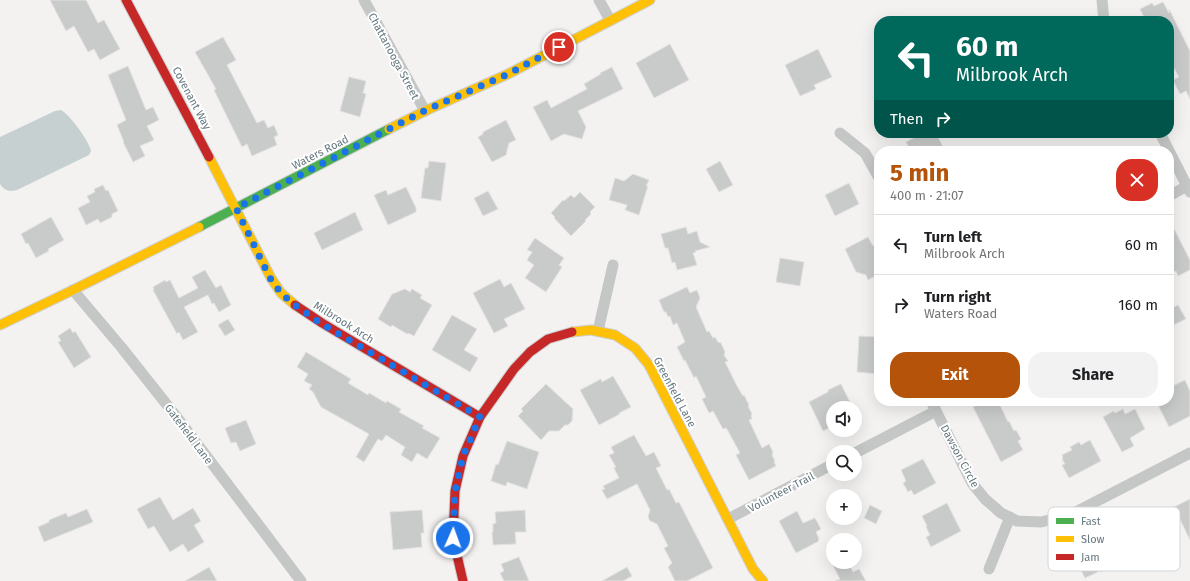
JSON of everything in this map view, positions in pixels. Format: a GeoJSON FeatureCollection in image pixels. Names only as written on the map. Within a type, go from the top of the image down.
{"type":"FeatureCollection","features":[{"type":"Feature","properties":{"kind":"street","name":"Covenant Way"},"geometry":{"type":"LineString","coordinates":[[126,0],[236,208]]}},
{"type":"Feature","properties":{"kind":"street","name":"Chattanooga Street"},"geometry":{"type":"LineString","coordinates":[[364,0],[424,111]]}},
{"type":"Feature","properties":{"kind":"street"},"geometry":{"type":"LineString","coordinates":[[600,0],[610,20]]}},
{"type":"Feature","properties":{"kind":"street","name":"Waters Road"},"geometry":{"type":"LineString","coordinates":[[0,325],[236,208],[424,111],[508,74],[650,0]]}},
{"type":"Feature","properties":{"kind":"street"},"geometry":{"type":"LineString","coordinates":[[1102,0],[1104,16]]}},
{"type":"Feature","properties":{"kind":"street"},"geometry":{"type":"LineString","coordinates":[[840,133],[865,153],[874,169]]}},
{"type":"Feature","properties":{"kind":"street"},"geometry":{"type":"LineString","coordinates":[[1174,160],[1189,189],[1174,194]]}},
{"type":"Feature","properties":{"kind":"street","name":"Milbrook Arch"},"geometry":{"type":"LineString","coordinates":[[236,208],[270,278],[281,293],[292,303],[322,324],[480,417]]}},
{"type":"Feature","properties":{"kind":"street"},"geometry":{"type":"LineString","coordinates":[[598,331],[613,265]]}},
{"type":"Feature","properties":{"kind":"street","name":"Gatefield Lane"},"geometry":{"type":"LineString","coordinates":[[73,290],[127,354],[179,420],[301,581]]}},
{"type":"Feature","properties":{"kind":"street","name":"Greenfield Lane"},"geometry":{"type":"LineString","coordinates":[[463,581],[453,538],[455,491],[463,456],[480,417],[514,369],[530,352],[548,338],[570,332],[591,330],[615,335],[636,348],[649,365],[753,569],[764,581]]}},
{"type":"Feature","properties":{"kind":"street"},"geometry":{"type":"LineString","coordinates":[[862,449],[933,406]]}},
{"type":"Feature","properties":{"kind":"street","name":"Dawson Circle"},"geometry":{"type":"LineString","coordinates":[[933,406],[972,483],[985,499],[1001,513],[1017,520],[1041,522],[1048,520]]}},
{"type":"Feature","properties":{"kind":"street","name":"Dawson Circle"},"geometry":{"type":"LineString","coordinates":[[1085,507],[1190,453]]}},
{"type":"Feature","properties":{"kind":"street","name":"Volunteer Trail"},"geometry":{"type":"LineString","coordinates":[[728,519],[826,468]]}},
{"type":"Feature","properties":{"kind":"street"},"geometry":{"type":"LineString","coordinates":[[989,569],[1010,517]]}},
{"type":"Feature","properties":{"kind":"shaded area"},"geometry":{"type":"Polygon","coordinates":[[[61,110],[69,117],[83,135],[90,147],[91,151],[89,155],[17,190],[5,190],[0,184],[0,137],[55,111],[61,110]]]}},
{"type":"Feature","properties":{"kind":"building"},"geometry":{"type":"Polygon","coordinates":[[[50,0],[86,0],[98,23],[104,20],[120,49],[100,60],[94,49],[88,52],[74,26],[66,31],[50,0]]]}},
{"type":"Feature","properties":{"kind":"building"},"geometry":{"type":"Polygon","coordinates":[[[1163,2],[1169,13],[1169,9],[1172,16],[1144,16],[1140,9],[1152,3],[1154,6],[1163,2]]]}},
{"type":"Feature","properties":{"kind":"building"},"geometry":{"type":"Polygon","coordinates":[[[1174,19],[1190,51],[1190,99],[1186,91],[1180,94],[1174,82],[1174,80],[1179,77],[1174,68],[1174,19]]]}},
{"type":"Feature","properties":{"kind":"building"},"geometry":{"type":"Polygon","coordinates":[[[223,37],[236,60],[227,65],[257,123],[264,120],[268,128],[274,125],[278,135],[274,137],[277,145],[252,156],[247,144],[242,147],[214,90],[216,89],[195,52],[223,37]]]}},
{"type":"Feature","properties":{"kind":"building"},"geometry":{"type":"Polygon","coordinates":[[[670,44],[689,80],[654,98],[636,63],[670,44]]]}},
{"type":"Feature","properties":{"kind":"building"},"geometry":{"type":"Polygon","coordinates":[[[818,49],[832,77],[814,85],[816,89],[800,96],[785,65],[818,49]]]}},
{"type":"Feature","properties":{"kind":"building"},"geometry":{"type":"Polygon","coordinates":[[[128,66],[146,110],[153,107],[159,120],[147,126],[154,140],[140,146],[145,156],[133,162],[123,142],[117,125],[126,120],[108,75],[128,66]]]}},
{"type":"Feature","properties":{"kind":"building"},"geometry":{"type":"Polygon","coordinates":[[[612,67],[623,89],[578,111],[586,127],[582,139],[564,134],[551,141],[533,107],[547,100],[551,108],[587,89],[584,84],[612,67]]]}},
{"type":"Feature","properties":{"kind":"building"},"geometry":{"type":"Polygon","coordinates":[[[349,77],[366,81],[363,93],[366,94],[360,117],[340,111],[349,77]]]}},
{"type":"Feature","properties":{"kind":"building"},"geometry":{"type":"Polygon","coordinates":[[[506,120],[516,140],[509,143],[506,155],[492,162],[478,137],[483,134],[483,132],[506,120]]]}},
{"type":"Feature","properties":{"kind":"building"},"geometry":{"type":"Polygon","coordinates":[[[914,138],[938,138],[942,146],[908,146],[906,142],[914,138]]]}},
{"type":"Feature","properties":{"kind":"building"},"geometry":{"type":"Polygon","coordinates":[[[429,161],[446,163],[441,201],[421,198],[425,168],[428,168],[429,161]]]}},
{"type":"Feature","properties":{"kind":"building"},"geometry":{"type":"Polygon","coordinates":[[[720,161],[733,185],[719,192],[706,169],[720,161]]]}},
{"type":"Feature","properties":{"kind":"building"},"geometry":{"type":"Polygon","coordinates":[[[633,174],[649,180],[646,186],[648,186],[639,215],[625,210],[627,205],[609,200],[615,178],[624,181],[633,174]]]}},
{"type":"Feature","properties":{"kind":"building"},"geometry":{"type":"Polygon","coordinates":[[[849,183],[859,204],[835,216],[825,195],[849,183]]]}},
{"type":"Feature","properties":{"kind":"building"},"geometry":{"type":"Polygon","coordinates":[[[103,185],[106,191],[108,190],[118,211],[112,214],[112,217],[100,223],[98,219],[86,225],[78,208],[90,202],[87,196],[95,192],[94,189],[103,185]]]}},
{"type":"Feature","properties":{"kind":"building"},"geometry":{"type":"Polygon","coordinates":[[[406,187],[416,208],[416,212],[388,225],[374,195],[386,190],[388,195],[406,187]]]}},
{"type":"Feature","properties":{"kind":"building"},"geometry":{"type":"Polygon","coordinates":[[[488,191],[498,209],[483,216],[474,198],[488,191]]]}},
{"type":"Feature","properties":{"kind":"building"},"geometry":{"type":"Polygon","coordinates":[[[580,192],[595,207],[590,212],[591,214],[585,220],[586,221],[571,236],[551,213],[563,200],[564,201],[571,195],[574,198],[580,192]]]}},
{"type":"Feature","properties":{"kind":"building"},"geometry":{"type":"Polygon","coordinates":[[[355,212],[363,230],[322,250],[314,233],[355,212]]]}},
{"type":"Feature","properties":{"kind":"building"},"geometry":{"type":"Polygon","coordinates":[[[51,217],[64,240],[36,258],[21,234],[51,217]]]}},
{"type":"Feature","properties":{"kind":"building"},"geometry":{"type":"Polygon","coordinates":[[[686,227],[688,234],[697,231],[700,242],[710,247],[695,251],[696,252],[693,253],[697,265],[677,270],[675,262],[672,263],[668,248],[665,248],[661,234],[686,227]]]}},
{"type":"Feature","properties":{"kind":"building"},"geometry":{"type":"Polygon","coordinates":[[[1174,229],[1190,260],[1190,270],[1178,276],[1176,271],[1174,272],[1174,229]]]}},
{"type":"Feature","properties":{"kind":"building"},"geometry":{"type":"Polygon","coordinates":[[[868,237],[873,246],[874,245],[874,277],[868,280],[866,275],[856,272],[845,249],[868,237]]]}},
{"type":"Feature","properties":{"kind":"building"},"geometry":{"type":"Polygon","coordinates":[[[535,238],[564,258],[559,265],[562,267],[546,292],[525,278],[534,265],[527,260],[532,252],[527,250],[535,238]]]}},
{"type":"Feature","properties":{"kind":"building"},"geometry":{"type":"Polygon","coordinates":[[[780,258],[804,262],[800,286],[776,282],[780,258]]]}},
{"type":"Feature","properties":{"kind":"building"},"geometry":{"type":"Polygon","coordinates":[[[205,270],[216,288],[221,285],[231,305],[219,312],[214,303],[212,304],[208,295],[184,307],[198,332],[183,340],[179,332],[177,334],[153,290],[153,287],[165,280],[166,282],[170,280],[179,298],[198,288],[192,277],[205,270]]]}},
{"type":"Feature","properties":{"kind":"building"},"geometry":{"type":"Polygon","coordinates":[[[500,279],[504,287],[511,283],[525,309],[504,319],[508,326],[494,333],[473,293],[500,279]]]}},
{"type":"Feature","properties":{"kind":"building"},"geometry":{"type":"Polygon","coordinates":[[[687,287],[690,293],[697,290],[700,298],[696,307],[707,332],[709,331],[713,338],[715,337],[718,342],[721,343],[725,352],[724,355],[728,361],[725,362],[737,386],[749,405],[752,419],[749,420],[762,448],[769,444],[773,452],[772,455],[776,466],[749,480],[736,455],[740,453],[728,431],[726,428],[723,429],[713,411],[709,413],[702,399],[706,397],[696,376],[694,378],[677,347],[685,342],[677,323],[673,325],[670,316],[668,317],[666,312],[664,312],[659,300],[687,287]]]}},
{"type":"Feature","properties":{"kind":"building"},"geometry":{"type":"Polygon","coordinates":[[[405,289],[410,292],[412,289],[422,295],[420,298],[432,305],[414,336],[408,333],[407,334],[392,325],[391,327],[378,319],[392,294],[405,289]]]}},
{"type":"Feature","properties":{"kind":"building"},"geometry":{"type":"Polygon","coordinates":[[[1178,305],[1186,319],[1174,325],[1174,307],[1178,305]]]}},
{"type":"Feature","properties":{"kind":"building"},"geometry":{"type":"Polygon","coordinates":[[[452,315],[477,329],[464,350],[478,358],[470,372],[432,350],[452,315]]]}},
{"type":"Feature","properties":{"kind":"building"},"geometry":{"type":"Polygon","coordinates":[[[228,319],[235,330],[225,336],[218,325],[228,319]]]}},
{"type":"Feature","properties":{"kind":"building"},"geometry":{"type":"Polygon","coordinates":[[[70,328],[73,333],[75,331],[91,357],[74,368],[58,342],[61,341],[58,336],[70,328]]]}},
{"type":"Feature","properties":{"kind":"building"},"geometry":{"type":"Polygon","coordinates":[[[859,336],[874,337],[874,374],[857,372],[859,336]]]}},
{"type":"Feature","properties":{"kind":"building"},"geometry":{"type":"Polygon","coordinates":[[[306,352],[351,379],[348,383],[368,395],[369,393],[386,403],[387,401],[401,409],[399,412],[424,426],[422,428],[440,438],[427,459],[417,453],[412,462],[401,455],[405,447],[386,435],[382,441],[378,439],[364,462],[356,457],[369,434],[321,407],[313,392],[309,389],[312,385],[304,381],[308,374],[297,367],[306,352]]]}},
{"type":"Feature","properties":{"kind":"building"},"geometry":{"type":"Polygon","coordinates":[[[613,376],[631,407],[599,425],[580,390],[601,379],[602,382],[613,376]]]}},
{"type":"Feature","properties":{"kind":"building"},"geometry":{"type":"Polygon","coordinates":[[[1185,380],[1190,391],[1190,416],[1169,427],[1158,406],[1174,406],[1174,386],[1185,380]]]}},
{"type":"Feature","properties":{"kind":"building"},"geometry":{"type":"Polygon","coordinates":[[[546,384],[573,409],[572,421],[559,431],[549,431],[541,440],[518,416],[523,411],[521,409],[546,384]]]}},
{"type":"Feature","properties":{"kind":"building"},"geometry":{"type":"Polygon","coordinates":[[[841,384],[850,401],[826,401],[826,430],[823,431],[809,402],[828,392],[828,390],[841,384]]]}},
{"type":"Feature","properties":{"kind":"building"},"geometry":{"type":"Polygon","coordinates":[[[1000,406],[1008,422],[1009,421],[1014,431],[1016,430],[1021,439],[1018,441],[1023,450],[1001,462],[973,407],[1000,406]]]}},
{"type":"Feature","properties":{"kind":"building"},"geometry":{"type":"Polygon","coordinates":[[[1123,409],[1125,414],[1135,409],[1145,429],[1130,438],[1134,446],[1122,452],[1103,417],[1114,411],[1115,413],[1123,409]]]}},
{"type":"Feature","properties":{"kind":"building"},"geometry":{"type":"Polygon","coordinates":[[[246,420],[256,444],[240,451],[236,442],[231,443],[225,428],[246,420]]]}},
{"type":"Feature","properties":{"kind":"building"},"geometry":{"type":"Polygon","coordinates":[[[634,435],[646,456],[654,452],[661,466],[656,468],[667,490],[669,489],[676,503],[679,502],[713,568],[687,581],[675,581],[668,567],[672,563],[664,548],[668,546],[657,524],[650,521],[648,517],[650,510],[637,484],[607,499],[602,490],[605,489],[603,486],[619,478],[614,468],[616,467],[609,455],[614,453],[611,447],[634,435]]]}},
{"type":"Feature","properties":{"kind":"building"},"geometry":{"type":"Polygon","coordinates":[[[1090,440],[1101,461],[1069,478],[1062,465],[1065,464],[1062,459],[1062,455],[1072,450],[1070,447],[1079,442],[1081,445],[1090,440]]]}},
{"type":"Feature","properties":{"kind":"building"},"geometry":{"type":"Polygon","coordinates":[[[507,441],[539,452],[527,489],[507,482],[506,486],[491,481],[496,464],[498,465],[507,441]]]}},
{"type":"Feature","properties":{"kind":"building"},"geometry":{"type":"Polygon","coordinates":[[[923,459],[936,483],[914,495],[911,490],[908,492],[903,483],[906,481],[901,470],[923,459]]]}},
{"type":"Feature","properties":{"kind":"building"},"geometry":{"type":"Polygon","coordinates":[[[160,497],[173,520],[193,508],[201,521],[194,525],[204,542],[188,552],[183,544],[170,552],[154,526],[148,529],[137,509],[160,497]]]}},
{"type":"Feature","properties":{"kind":"building"},"geometry":{"type":"Polygon","coordinates":[[[1190,499],[1190,540],[1180,519],[1180,507],[1174,507],[1190,499]]]}},
{"type":"Feature","properties":{"kind":"building"},"geometry":{"type":"Polygon","coordinates":[[[947,503],[961,531],[931,547],[926,537],[930,535],[922,516],[947,503]]]}},
{"type":"Feature","properties":{"kind":"building"},"geometry":{"type":"Polygon","coordinates":[[[870,505],[882,511],[876,524],[864,518],[870,505]]]}},
{"type":"Feature","properties":{"kind":"building"},"geometry":{"type":"Polygon","coordinates":[[[87,509],[93,522],[44,542],[38,527],[49,522],[49,520],[66,513],[68,517],[87,509]]]}},
{"type":"Feature","properties":{"kind":"building"},"geometry":{"type":"Polygon","coordinates":[[[422,510],[424,533],[421,533],[422,547],[393,550],[390,512],[422,510]]]}},
{"type":"Feature","properties":{"kind":"building"},"geometry":{"type":"Polygon","coordinates":[[[525,510],[526,532],[515,532],[516,544],[493,545],[492,532],[493,524],[496,523],[495,512],[525,510]]]}},
{"type":"Feature","properties":{"kind":"building"},"geometry":{"type":"Polygon","coordinates":[[[797,511],[803,523],[815,518],[821,529],[816,532],[819,541],[796,553],[779,521],[797,511]]]}},
{"type":"Feature","properties":{"kind":"building"},"geometry":{"type":"Polygon","coordinates":[[[519,557],[529,581],[504,581],[500,573],[504,571],[501,564],[519,557]]]}},
{"type":"Feature","properties":{"kind":"building"},"geometry":{"type":"Polygon","coordinates":[[[209,567],[217,581],[185,581],[209,567]]]}},
{"type":"Feature","properties":{"kind":"building"},"geometry":{"type":"Polygon","coordinates":[[[627,567],[632,576],[623,581],[602,581],[627,567]]]}},
{"type":"Feature","properties":{"kind":"building"},"geometry":{"type":"Polygon","coordinates":[[[835,569],[852,569],[853,572],[859,569],[866,581],[835,581],[840,579],[835,569]]]}},
{"type":"Feature","properties":{"kind":"building"},"geometry":{"type":"Polygon","coordinates":[[[1081,571],[1100,571],[1085,578],[1081,571]]]}},
{"type":"Feature","properties":{"kind":"traffic: fast"},"geometry":{"type":"LineString","coordinates":[[199,227],[389,129]]}},
{"type":"Feature","properties":{"kind":"traffic: slow"},"geometry":{"type":"LineString","coordinates":[[389,129],[425,111],[508,74],[650,0]]}},
{"type":"Feature","properties":{"kind":"traffic: slow"},"geometry":{"type":"LineString","coordinates":[[209,157],[271,278],[281,293],[295,305]]}},
{"type":"Feature","properties":{"kind":"traffic: slow"},"geometry":{"type":"LineString","coordinates":[[0,325],[199,227]]}},
{"type":"Feature","properties":{"kind":"traffic: slow"},"geometry":{"type":"LineString","coordinates":[[572,332],[591,330],[615,335],[635,348],[649,365],[753,569],[763,581]]}},
{"type":"Feature","properties":{"kind":"traffic: jam"},"geometry":{"type":"LineString","coordinates":[[126,0],[209,157]]}},
{"type":"Feature","properties":{"kind":"traffic: jam"},"geometry":{"type":"LineString","coordinates":[[295,305],[322,323],[480,417]]}},
{"type":"Feature","properties":{"kind":"traffic: jam"},"geometry":{"type":"LineString","coordinates":[[463,581],[453,538],[455,491],[463,456],[480,417],[514,369],[530,352],[548,339],[572,332]]}},
{"type":"Feature","properties":{"kind":"route"},"geometry":{"type":"LineString","coordinates":[[453,538],[455,491],[463,456],[480,417],[322,324],[292,303],[281,293],[270,278],[236,208],[424,111],[508,74],[559,47]]}}]}
